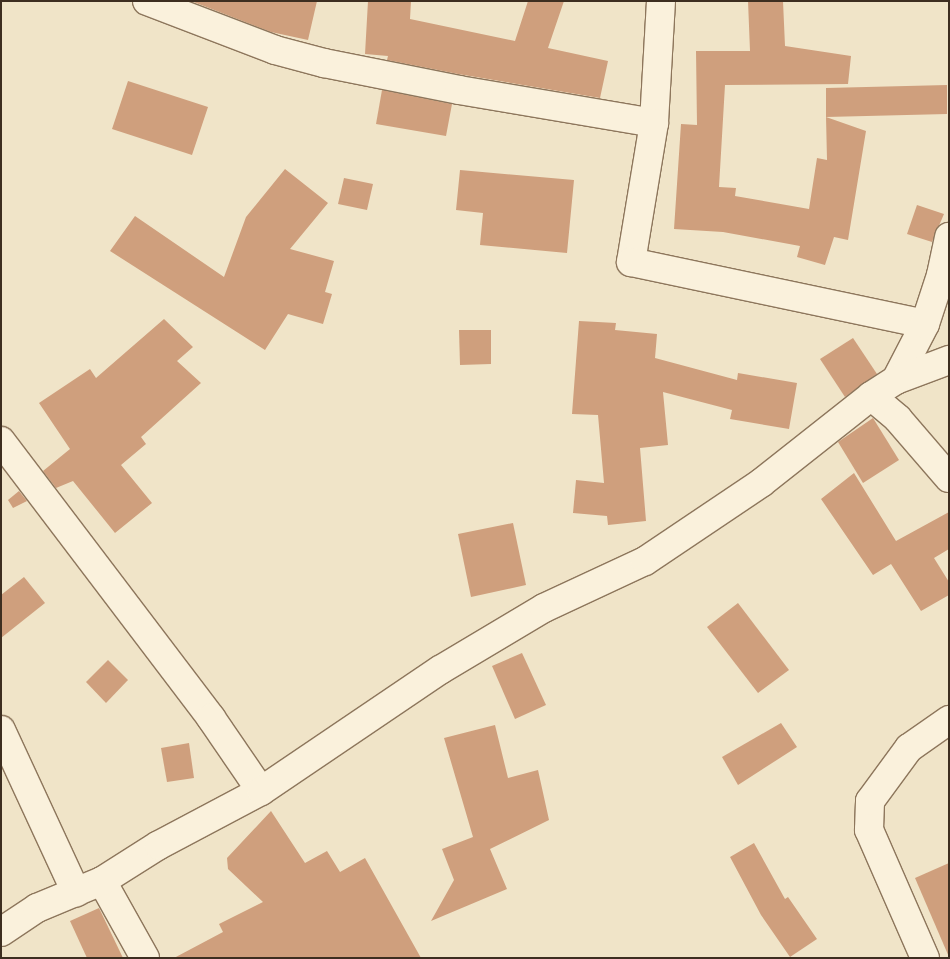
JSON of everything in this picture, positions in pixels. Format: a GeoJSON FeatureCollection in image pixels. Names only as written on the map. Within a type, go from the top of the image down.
{"type":"FeatureCollection","features":[{"type":"Feature","properties":{"kind":"street"},"geometry":{"type":"LineString","coordinates":[[147,1],[275,50],[324,63],[459,90],[654,123]]}},
{"type":"Feature","properties":{"kind":"street"},"geometry":{"type":"LineString","coordinates":[[661,1],[654,123],[631,262],[925,324]]}},
{"type":"Feature","properties":{"kind":"street"},"geometry":{"type":"LineString","coordinates":[[896,380],[925,324],[941,275],[949,237]]}},
{"type":"Feature","properties":{"kind":"street"},"geometry":{"type":"LineString","coordinates":[[1,932],[37,908],[102,881],[159,845],[261,791],[465,655],[544,608],[645,562],[761,483],[870,396],[896,380],[949,360]]}},
{"type":"Feature","properties":{"kind":"street"},"geometry":{"type":"LineString","coordinates":[[870,396],[898,419],[949,478]]}},
{"type":"Feature","properties":{"kind":"street"},"geometry":{"type":"LineString","coordinates":[[1,441],[211,718],[261,791]]}},
{"type":"Feature","properties":{"kind":"street"},"geometry":{"type":"LineString","coordinates":[[925,958],[869,830],[870,801],[909,748],[949,720]]}},
{"type":"Feature","properties":{"kind":"street"},"geometry":{"type":"LineString","coordinates":[[1,730],[76,892]]}},
{"type":"Feature","properties":{"kind":"street"},"geometry":{"type":"LineString","coordinates":[[102,881],[145,958]]}},
{"type":"Feature","properties":{"kind":"building"},"geometry":{"type":"Polygon","coordinates":[[[191,1],[317,1],[308,40],[271,32],[191,1]]]}},
{"type":"Feature","properties":{"kind":"building"},"geometry":{"type":"Polygon","coordinates":[[[368,1],[411,1],[410,19],[515,41],[528,1],[564,1],[548,48],[608,61],[600,98],[458,74],[387,60],[388,56],[365,54],[368,1]]]}},
{"type":"Feature","properties":{"kind":"building"},"geometry":{"type":"Polygon","coordinates":[[[748,1],[783,1],[785,46],[851,56],[848,84],[725,85],[719,187],[736,188],[735,196],[809,209],[817,158],[827,160],[826,117],[866,131],[848,240],[834,237],[825,265],[797,257],[800,246],[723,232],[674,229],[681,124],[697,125],[696,51],[750,51],[748,1]]]}},
{"type":"Feature","properties":{"kind":"building"},"geometry":{"type":"Polygon","coordinates":[[[128,81],[208,107],[192,155],[112,129],[128,81]]]}},
{"type":"Feature","properties":{"kind":"building"},"geometry":{"type":"Polygon","coordinates":[[[947,85],[947,114],[826,117],[826,88],[947,85]]]}},
{"type":"Feature","properties":{"kind":"building"},"geometry":{"type":"Polygon","coordinates":[[[382,90],[452,104],[446,136],[376,124],[382,90]]]}},
{"type":"Feature","properties":{"kind":"building"},"geometry":{"type":"Polygon","coordinates":[[[285,169],[328,203],[290,249],[334,261],[325,292],[332,294],[323,324],[288,314],[265,350],[110,251],[135,216],[224,277],[246,217],[285,169]]]}},
{"type":"Feature","properties":{"kind":"building"},"geometry":{"type":"Polygon","coordinates":[[[460,170],[574,180],[567,253],[480,245],[483,213],[456,210],[460,170]]]}},
{"type":"Feature","properties":{"kind":"building"},"geometry":{"type":"Polygon","coordinates":[[[344,178],[373,184],[367,210],[338,204],[344,178]]]}},
{"type":"Feature","properties":{"kind":"building"},"geometry":{"type":"Polygon","coordinates":[[[917,205],[944,214],[932,242],[907,234],[917,205]]]}},
{"type":"Feature","properties":{"kind":"building"},"geometry":{"type":"Polygon","coordinates":[[[164,319],[193,347],[177,361],[201,383],[141,437],[146,444],[121,465],[152,503],[115,533],[73,481],[56,488],[43,471],[70,449],[39,403],[90,369],[96,378],[164,319]]]}},
{"type":"Feature","properties":{"kind":"building"},"geometry":{"type":"Polygon","coordinates":[[[579,321],[616,323],[615,330],[657,334],[655,358],[737,380],[738,373],[797,383],[789,429],[730,419],[732,410],[663,392],[668,445],[640,448],[646,521],[608,525],[607,516],[573,513],[576,480],[604,483],[598,415],[572,414],[579,321]]]}},
{"type":"Feature","properties":{"kind":"building"},"geometry":{"type":"Polygon","coordinates":[[[459,330],[491,330],[491,364],[460,365],[459,330]]]}},
{"type":"Feature","properties":{"kind":"building"},"geometry":{"type":"Polygon","coordinates":[[[853,338],[877,374],[845,397],[820,359],[853,338]]]}},
{"type":"Feature","properties":{"kind":"building"},"geometry":{"type":"Polygon","coordinates":[[[873,418],[899,460],[863,483],[838,442],[873,418]]]}},
{"type":"Feature","properties":{"kind":"building"},"geometry":{"type":"Polygon","coordinates":[[[854,473],[896,541],[949,512],[949,549],[934,558],[949,582],[949,595],[921,611],[891,564],[873,575],[821,499],[854,473]]]}},
{"type":"Feature","properties":{"kind":"building"},"geometry":{"type":"Polygon","coordinates":[[[19,491],[27,501],[13,508],[8,500],[19,491]]]}},
{"type":"Feature","properties":{"kind":"building"},"geometry":{"type":"Polygon","coordinates":[[[513,523],[526,585],[471,597],[458,534],[513,523]]]}},
{"type":"Feature","properties":{"kind":"building"},"geometry":{"type":"Polygon","coordinates":[[[24,577],[45,603],[1,638],[1,595],[24,577]]]}},
{"type":"Feature","properties":{"kind":"building"},"geometry":{"type":"Polygon","coordinates":[[[738,603],[789,670],[758,693],[707,627],[738,603]]]}},
{"type":"Feature","properties":{"kind":"building"},"geometry":{"type":"Polygon","coordinates":[[[522,653],[546,705],[515,719],[492,666],[522,653]]]}},
{"type":"Feature","properties":{"kind":"building"},"geometry":{"type":"Polygon","coordinates":[[[108,660],[128,680],[106,703],[86,682],[108,660]]]}},
{"type":"Feature","properties":{"kind":"building"},"geometry":{"type":"Polygon","coordinates":[[[781,723],[797,747],[738,785],[722,757],[781,723]]]}},
{"type":"Feature","properties":{"kind":"building"},"geometry":{"type":"Polygon","coordinates":[[[495,725],[508,778],[538,770],[549,820],[490,849],[507,889],[431,921],[454,880],[442,849],[473,837],[444,738],[495,725]]]}},
{"type":"Feature","properties":{"kind":"building"},"geometry":{"type":"Polygon","coordinates":[[[189,743],[194,778],[167,782],[161,748],[189,743]]]}},
{"type":"Feature","properties":{"kind":"building"},"geometry":{"type":"Polygon","coordinates":[[[271,811],[305,863],[327,851],[340,872],[365,858],[421,958],[174,958],[223,932],[219,924],[263,902],[228,869],[227,858],[271,811]]]}},
{"type":"Feature","properties":{"kind":"building"},"geometry":{"type":"Polygon","coordinates":[[[754,843],[785,899],[788,897],[817,939],[790,957],[761,915],[730,857],[754,843]]]}},
{"type":"Feature","properties":{"kind":"building"},"geometry":{"type":"Polygon","coordinates":[[[949,863],[949,957],[915,878],[949,863]]]}},
{"type":"Feature","properties":{"kind":"building"},"geometry":{"type":"Polygon","coordinates":[[[99,908],[123,958],[87,958],[70,921],[99,908]]]}}]}
